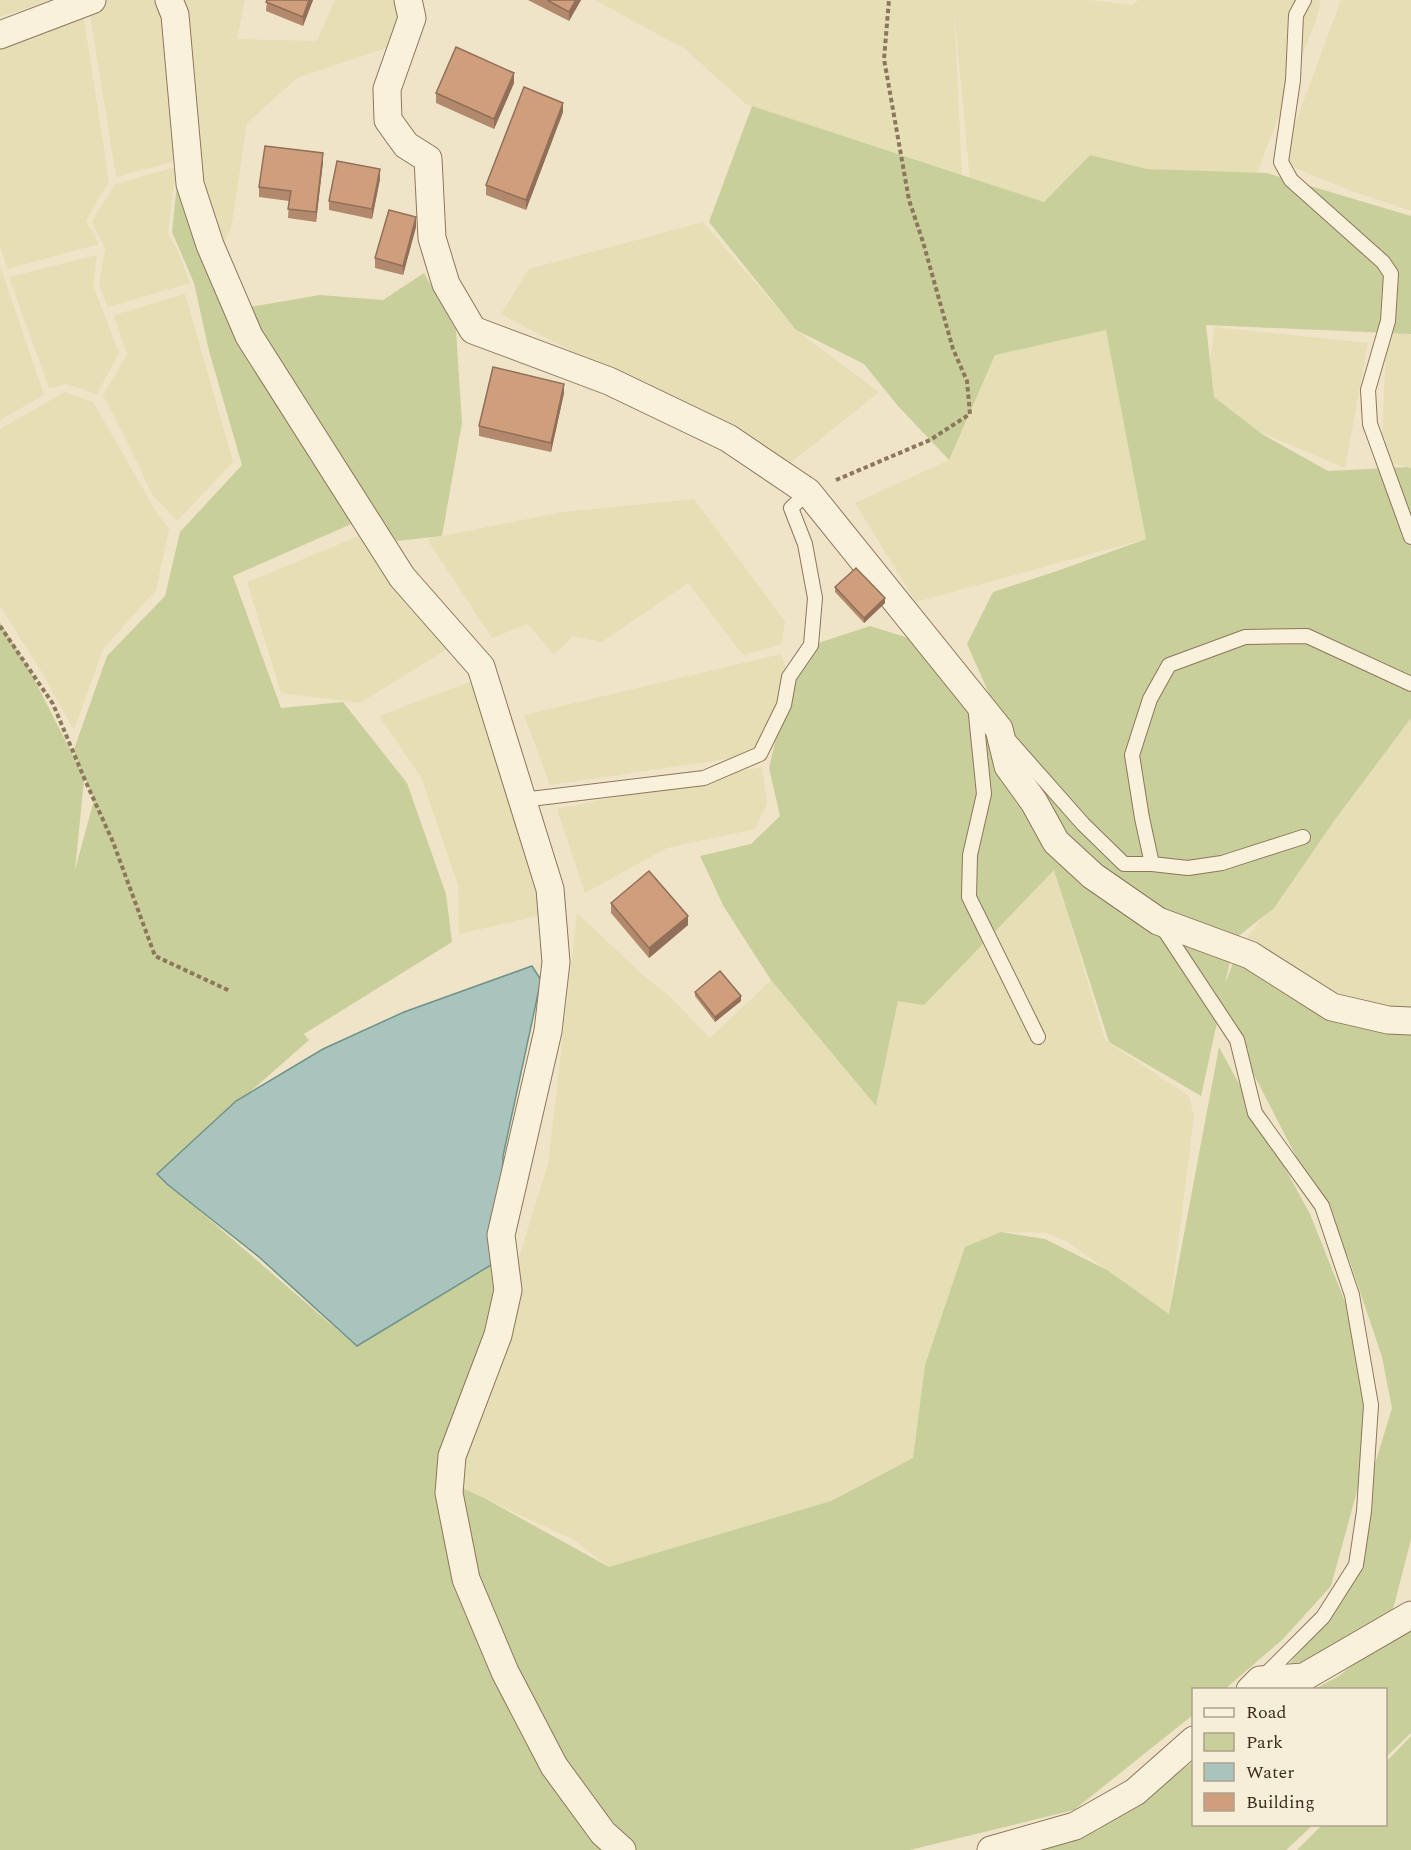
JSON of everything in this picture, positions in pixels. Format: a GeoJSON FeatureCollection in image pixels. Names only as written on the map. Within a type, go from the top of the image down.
{"type":"FeatureCollection","features":[{"type":"Feature","properties":{"kind":"street"},"geometry":{"type":"LineString","coordinates":[[0,35],[92,0]]}},
{"type":"Feature","properties":{"kind":"street"},"geometry":{"type":"LineString","coordinates":[[169,0],[175,15],[190,184],[210,245],[249,336],[402,577],[481,667],[550,889],[556,962],[548,1030],[501,1235],[508,1290],[498,1335],[452,1456],[449,1493],[466,1579],[505,1672],[554,1766],[603,1833],[622,1850]]}},
{"type":"Feature","properties":{"kind":"street"},"geometry":{"type":"LineString","coordinates":[[408,0],[412,18],[387,89],[388,120],[406,145],[428,159],[432,237],[446,284],[473,330],[609,381],[728,438],[808,492],[999,729],[1008,766],[1034,802],[1056,842],[1093,876],[1158,921],[1250,955],[1332,1007],[1388,1020],[1411,1021]]}},
{"type":"Feature","properties":{"kind":"street"},"geometry":{"type":"LineString","coordinates":[[1255,1685],[1304,1677],[1411,1615]]}},
{"type":"Feature","properties":{"kind":"street"},"geometry":{"type":"LineString","coordinates":[[991,1850],[1075,1826],[1135,1792],[1192,1742]]}},
{"type":"Feature","properties":{"kind":"lane"},"geometry":{"type":"LineString","coordinates":[[1304,0],[1296,15],[1293,80],[1281,162],[1291,180],[1383,262],[1390,274],[1388,321],[1368,390],[1370,424],[1411,537]]}},
{"type":"Feature","properties":{"kind":"lane"},"geometry":{"type":"LineString","coordinates":[[522,800],[705,778],[760,754],[784,705],[789,677],[811,645],[815,598],[806,544],[791,508],[808,492]]}},
{"type":"Feature","properties":{"kind":"lane"},"geometry":{"type":"LineString","coordinates":[[1152,864],[1132,756],[1150,699],[1169,665],[1245,637],[1307,636],[1411,684]]}},
{"type":"Feature","properties":{"kind":"lane"},"geometry":{"type":"LineString","coordinates":[[974,697],[984,794],[970,855],[969,897],[1038,1037]]}},
{"type":"Feature","properties":{"kind":"lane"},"geometry":{"type":"LineString","coordinates":[[999,729],[1083,824],[1124,864],[1188,868],[1222,863],[1303,837]]}},
{"type":"Feature","properties":{"kind":"lane"},"geometry":{"type":"LineString","coordinates":[[1158,921],[1236,1040],[1255,1113],[1322,1206],[1352,1295],[1371,1405],[1364,1512],[1356,1565],[1323,1617],[1255,1685]]}},
{"type":"Feature","properties":{"kind":"path"},"geometry":{"type":"LineString","coordinates":[[808,492],[930,440],[970,414],[967,381],[952,349],[926,251],[909,200],[885,58],[889,0]]}},
{"type":"Feature","properties":{"kind":"path"},"geometry":{"type":"LineString","coordinates":[[0,626],[53,704],[84,780],[113,842],[156,956],[230,991]]}},
{"type":"Feature","properties":{"kind":"shaded area"},"geometry":{"type":"Polygon","coordinates":[[[0,0],[50,0],[0,17],[0,0]]]}},
{"type":"Feature","properties":{"kind":"shaded area"},"geometry":{"type":"Polygon","coordinates":[[[92,0],[245,0],[237,39],[317,41],[335,0],[404,0],[404,42],[297,78],[247,123],[231,229],[216,259],[187,158],[116,177],[88,2],[92,0]]]}},
{"type":"Feature","properties":{"kind":"shaded area"},"geometry":{"type":"Polygon","coordinates":[[[595,0],[1089,0],[1133,5],[1138,0],[1321,0],[1316,20],[1257,173],[1147,169],[1090,155],[1045,202],[970,181],[954,9],[962,175],[746,104],[685,49],[595,0]]]}},
{"type":"Feature","properties":{"kind":"shaded area"},"geometry":{"type":"Polygon","coordinates":[[[1341,0],[1411,0],[1411,211],[1349,190],[1281,162],[1341,0]]]}},
{"type":"Feature","properties":{"kind":"shaded area"},"geometry":{"type":"Polygon","coordinates":[[[83,13],[109,181],[86,221],[99,244],[7,269],[0,245],[0,46],[83,13]]]}},
{"type":"Feature","properties":{"kind":"shaded area"},"geometry":{"type":"Polygon","coordinates":[[[176,167],[168,234],[177,249],[190,283],[108,307],[99,285],[105,249],[92,221],[115,184],[176,167]]]}},
{"type":"Feature","properties":{"kind":"shaded area"},"geometry":{"type":"Polygon","coordinates":[[[703,222],[796,330],[879,392],[788,465],[501,314],[529,269],[703,222]]]}},
{"type":"Feature","properties":{"kind":"shaded area"},"geometry":{"type":"Polygon","coordinates":[[[97,255],[93,285],[119,353],[97,394],[67,384],[49,388],[9,277],[97,255]]]}},
{"type":"Feature","properties":{"kind":"shaded area"},"geometry":{"type":"Polygon","coordinates":[[[0,266],[44,395],[0,420],[0,266]]]}},
{"type":"Feature","properties":{"kind":"shaded area"},"geometry":{"type":"Polygon","coordinates":[[[185,294],[233,462],[177,521],[152,494],[103,395],[127,355],[114,315],[185,294]]]}},
{"type":"Feature","properties":{"kind":"shaded area"},"geometry":{"type":"Polygon","coordinates":[[[1214,327],[1368,343],[1345,468],[1236,422],[1207,388],[1214,327]]]}},
{"type":"Feature","properties":{"kind":"shaded area"},"geometry":{"type":"Polygon","coordinates":[[[1387,328],[1411,332],[1411,468],[1381,460],[1387,328]]]}},
{"type":"Feature","properties":{"kind":"shaded area"},"geometry":{"type":"Polygon","coordinates":[[[1106,330],[1135,446],[1146,539],[916,602],[855,503],[949,460],[996,352],[1106,330]]]}},
{"type":"Feature","properties":{"kind":"shaded area"},"geometry":{"type":"Polygon","coordinates":[[[65,392],[93,402],[158,515],[169,529],[156,590],[103,649],[74,730],[41,671],[0,606],[0,429],[65,392]]]}},
{"type":"Feature","properties":{"kind":"shaded area"},"geometry":{"type":"Polygon","coordinates":[[[694,499],[785,621],[782,644],[743,655],[688,583],[602,642],[573,636],[554,655],[528,624],[492,638],[427,539],[563,512],[694,499]]]}},
{"type":"Feature","properties":{"kind":"shaded area"},"geometry":{"type":"Polygon","coordinates":[[[359,536],[388,580],[447,649],[360,703],[281,693],[247,582],[359,536]]]}},
{"type":"Feature","properties":{"kind":"shaded area"},"geometry":{"type":"Polygon","coordinates":[[[781,654],[789,677],[760,754],[550,785],[524,715],[781,654]]]}},
{"type":"Feature","properties":{"kind":"shaded area"},"geometry":{"type":"Polygon","coordinates":[[[472,681],[511,762],[542,915],[459,934],[458,885],[421,777],[379,716],[472,681]]]}},
{"type":"Feature","properties":{"kind":"shaded area"},"geometry":{"type":"Polygon","coordinates":[[[1411,718],[1411,1009],[1332,1007],[1238,950],[1411,718]]]}},
{"type":"Feature","properties":{"kind":"shaded area"},"geometry":{"type":"Polygon","coordinates":[[[762,767],[767,804],[755,829],[667,848],[585,893],[557,809],[762,767]]]}},
{"type":"Feature","properties":{"kind":"shaded area"},"geometry":{"type":"Polygon","coordinates":[[[1054,868],[1105,1040],[1189,1096],[1194,1116],[1169,1315],[1068,1242],[1046,1233],[1001,1232],[966,1247],[925,1365],[913,1458],[831,1501],[609,1567],[574,1540],[449,1482],[548,1164],[577,913],[644,976],[667,994],[710,1038],[771,980],[876,1106],[898,1001],[1054,868]]]}},
{"type":"Feature","properties":{"kind":"green space"},"geometry":{"type":"Polygon","coordinates":[[[752,106],[1044,202],[1090,155],[1147,169],[1267,173],[1411,216],[1411,334],[1206,325],[1214,397],[1262,434],[1328,471],[1411,468],[1411,718],[1334,821],[1274,908],[1235,939],[1225,984],[1238,950],[1332,1007],[1411,1020],[1411,1540],[1392,1613],[1307,1662],[1290,1663],[1340,1594],[1356,1565],[1365,1497],[1392,1408],[1382,1357],[1349,1259],[1220,1009],[1201,1096],[1109,1042],[1054,870],[924,1005],[898,1001],[876,1106],[771,980],[724,907],[700,856],[751,844],[780,816],[769,768],[797,650],[870,626],[931,645],[1049,829],[967,644],[993,592],[1146,539],[1106,330],[995,355],[949,460],[898,406],[864,364],[796,330],[709,222],[752,106]]]}},
{"type":"Feature","properties":{"kind":"green space"},"geometry":{"type":"Polygon","coordinates":[[[179,164],[203,234],[365,518],[233,576],[281,708],[343,702],[407,783],[446,894],[452,942],[304,1034],[309,1040],[157,1174],[356,1346],[491,1265],[498,1335],[451,1483],[486,1499],[609,1567],[831,1501],[913,1458],[925,1365],[965,1247],[1001,1232],[1045,1239],[1107,1270],[1169,1314],[1219,1047],[1310,1214],[1346,1304],[1376,1422],[1331,1586],[1283,1639],[1226,1688],[1192,1688],[1192,1716],[1074,1810],[910,1850],[0,1850],[0,622],[30,671],[83,775],[73,752],[107,656],[165,596],[180,532],[242,465],[209,351],[194,283],[172,232],[179,164]],[[85,780],[84,781],[75,870],[94,800],[85,780]]]}},
{"type":"Feature","properties":{"kind":"green space"},"geometry":{"type":"Polygon","coordinates":[[[424,273],[456,330],[462,423],[442,536],[397,541],[312,435],[237,309],[320,295],[383,300],[424,273]]]}},
{"type":"Feature","properties":{"kind":"green space"},"geometry":{"type":"Polygon","coordinates":[[[1411,1617],[1411,1733],[1387,1756],[1387,1688],[1317,1688],[1339,1676],[1411,1617]]]}},
{"type":"Feature","properties":{"kind":"green space"},"geometry":{"type":"Polygon","coordinates":[[[1411,1736],[1411,1850],[1297,1850],[1321,1826],[1387,1826],[1387,1761],[1411,1736]]]}},
{"type":"Feature","properties":{"kind":"green space"},"geometry":{"type":"Polygon","coordinates":[[[1192,1763],[1192,1826],[1312,1826],[1286,1850],[1038,1850],[1098,1830],[1192,1763]]]}},
{"type":"Feature","properties":{"kind":"water"},"geometry":{"type":"Polygon","coordinates":[[[532,966],[541,980],[503,1156],[503,1192],[495,1207],[491,1265],[357,1346],[259,1257],[157,1174],[236,1101],[323,1049],[404,1012],[532,966]]]}},
{"type":"Feature","properties":{"kind":"building"},"geometry":{"type":"Polygon","coordinates":[[[267,0],[309,0],[303,17],[266,2],[267,0]]]}},
{"type":"Feature","properties":{"kind":"building"},"geometry":{"type":"Polygon","coordinates":[[[547,0],[576,0],[569,12],[547,0]]]}},
{"type":"Feature","properties":{"kind":"building"},"geometry":{"type":"Polygon","coordinates":[[[456,47],[514,73],[494,119],[436,93],[456,47]]]}},
{"type":"Feature","properties":{"kind":"building"},"geometry":{"type":"Polygon","coordinates":[[[524,87],[563,103],[526,200],[486,185],[524,87]]]}},
{"type":"Feature","properties":{"kind":"building"},"geometry":{"type":"Polygon","coordinates":[[[265,146],[323,153],[316,212],[288,209],[291,191],[259,187],[265,146]]]}},
{"type":"Feature","properties":{"kind":"building"},"geometry":{"type":"Polygon","coordinates":[[[337,161],[380,169],[372,209],[329,201],[337,161]]]}},
{"type":"Feature","properties":{"kind":"building"},"geometry":{"type":"Polygon","coordinates":[[[389,210],[416,217],[403,266],[375,258],[389,210]]]}},
{"type":"Feature","properties":{"kind":"building"},"geometry":{"type":"Polygon","coordinates":[[[493,367],[564,384],[551,443],[479,426],[493,367]]]}},
{"type":"Feature","properties":{"kind":"building"},"geometry":{"type":"Polygon","coordinates":[[[856,568],[885,598],[864,618],[835,587],[856,568]]]}},
{"type":"Feature","properties":{"kind":"building"},"geometry":{"type":"Polygon","coordinates":[[[649,871],[688,916],[649,948],[611,903],[649,871]]]}},
{"type":"Feature","properties":{"kind":"building"},"geometry":{"type":"Polygon","coordinates":[[[720,971],[741,996],[715,1017],[695,992],[720,971]]]}}]}
